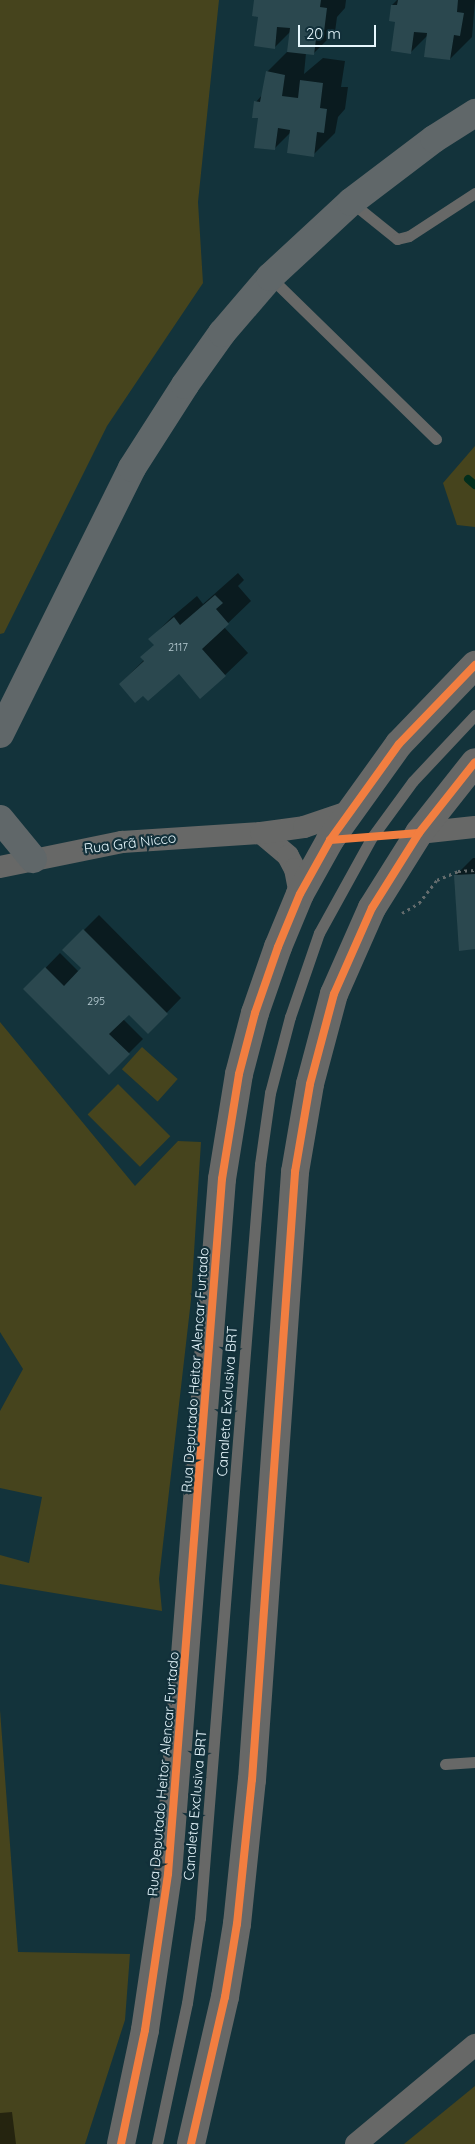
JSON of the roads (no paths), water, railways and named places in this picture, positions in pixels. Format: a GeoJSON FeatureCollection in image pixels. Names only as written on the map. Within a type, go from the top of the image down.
{"type":"FeatureCollection","features":[{"type":"Feature","properties":{"kind":"main road"},"geometry":{"type":"LineString","coordinates":[[0,734],[132,468],[190,377],[270,277],[351,202],[434,139],[475,113]]}},
{"type":"Feature","properties":{"kind":"main road"},"geometry":{"type":"LineString","coordinates":[[0,819],[33,859]]}},
{"type":"Feature","properties":{"kind":"street","name":"Rua Deputado Heitor Alencar Furtado"},"geometry":{"type":"LineString","coordinates":[[121,2144],[145,2030],[168,1874],[229,1130],[255,1013],[300,894],[348,812],[399,744],[475,665]]}},
{"type":"Feature","properties":{"kind":"street"},"geometry":{"type":"LineString","coordinates":[[191,2144],[224,1997],[245,1848],[295,1172],[322,1033],[351,951],[372,908],[419,833],[475,762]]}},
{"type":"Feature","properties":{"kind":"street","name":"Rua Grã Nicco"},"geometry":{"type":"LineString","coordinates":[[0,867],[122,842],[261,834],[318,824],[348,812]]}},
{"type":"Feature","properties":{"kind":"street"},"geometry":{"type":"LineString","coordinates":[[419,833],[475,827]]}},
{"type":"Feature","properties":{"kind":"street"},"geometry":{"type":"LineString","coordinates":[[261,834],[288,856],[295,869],[300,894]]}},
{"type":"Feature","properties":{"kind":"street"},"geometry":{"type":"LineString","coordinates":[[356,2144],[475,2045]]}},
{"type":"Feature","properties":{"kind":"lane"},"geometry":{"type":"LineString","coordinates":[[351,202],[397,239],[409,236],[475,193]]}},
{"type":"Feature","properties":{"kind":"lane"},"geometry":{"type":"LineString","coordinates":[[270,277],[436,439]]}},
{"type":"Feature","properties":{"kind":"lane","name":"Canaleta Exclusiva BRT"},"geometry":{"type":"LineString","coordinates":[[156,2144],[187,2003],[200,1918],[260,1164],[270,1093],[290,1017],[320,933],[372,837],[413,781],[475,714]]}},
{"type":"Feature","properties":{"kind":"lane"},"geometry":{"type":"LineString","coordinates":[[445,1764],[475,1762]]}},
{"type":"Feature","properties":{"kind":"waterway"},"geometry":{"type":"LineString","coordinates":[[468,479],[475,485]]}}]}
